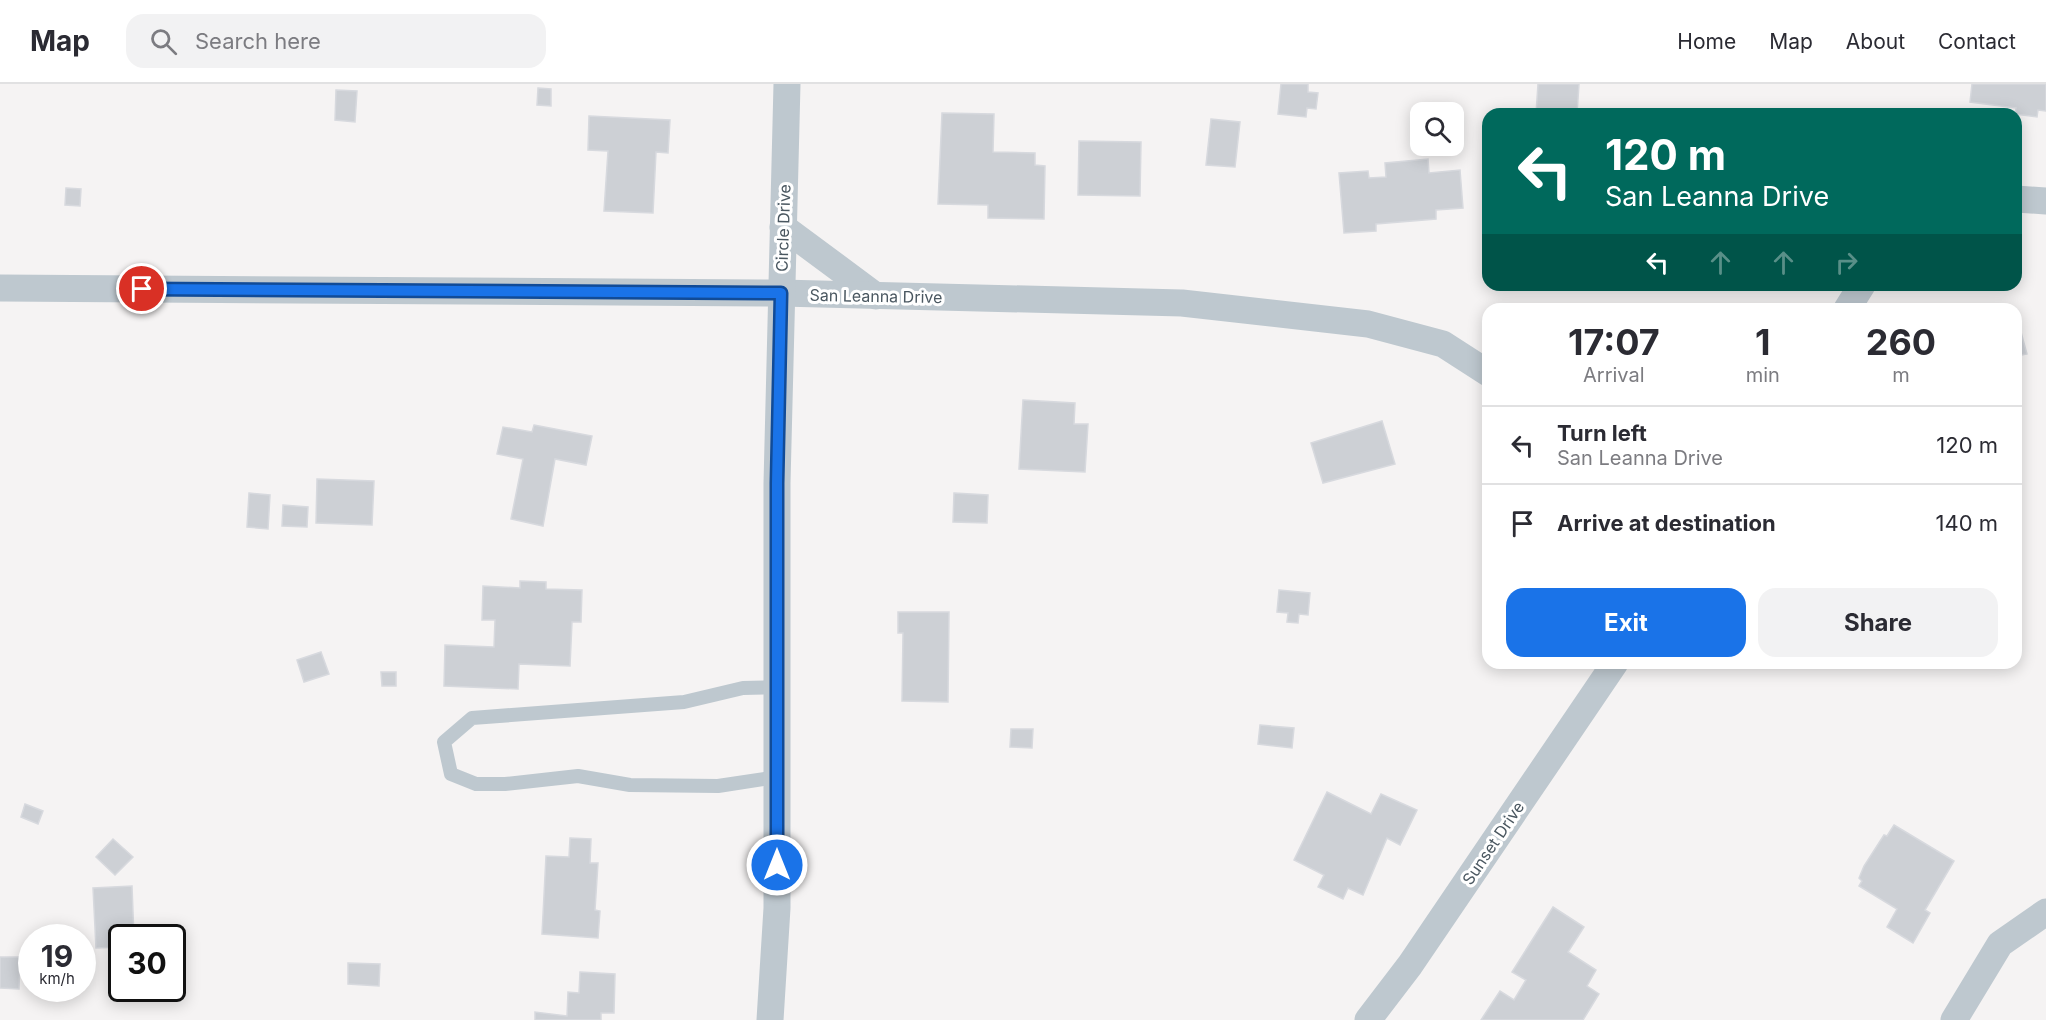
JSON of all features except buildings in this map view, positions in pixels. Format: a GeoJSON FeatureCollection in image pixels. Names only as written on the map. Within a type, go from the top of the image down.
{"type":"FeatureCollection","features":[{"type":"Feature","properties":{"kind":"street","name":"Circle Drive"},"geometry":{"type":"LineString","coordinates":[[770,1020],[777,908],[781,293],[787,84]]}},
{"type":"Feature","properties":{"kind":"street"},"geometry":{"type":"LineString","coordinates":[[2022,199],[2046,201]]}},
{"type":"Feature","properties":{"kind":"street"},"geometry":{"type":"LineString","coordinates":[[783,227],[876,296]]}},
{"type":"Feature","properties":{"kind":"street","name":"San Leanna Drive"},"geometry":{"type":"LineString","coordinates":[[0,288],[781,293],[1182,303],[1368,324],[1443,344],[1482,369]]}},
{"type":"Feature","properties":{"kind":"street","name":"Sunset Drive"},"geometry":{"type":"LineString","coordinates":[[1368,1020],[1410,965],[1611,669]]}},
{"type":"Feature","properties":{"kind":"street"},"geometry":{"type":"LineString","coordinates":[[1954,1020],[2000,944],[2046,912]]}},
{"type":"Feature","properties":{"kind":"lane"},"geometry":{"type":"LineString","coordinates":[[777,687],[743,688],[684,702],[472,717],[444,742],[451,774],[476,784],[505,784],[578,776],[630,785],[718,786],[777,777]]}},
{"type":"Feature","properties":{"kind":"route"},"geometry":{"type":"LineString","coordinates":[[142,289],[781,293],[777,483],[777,865]]}}]}
